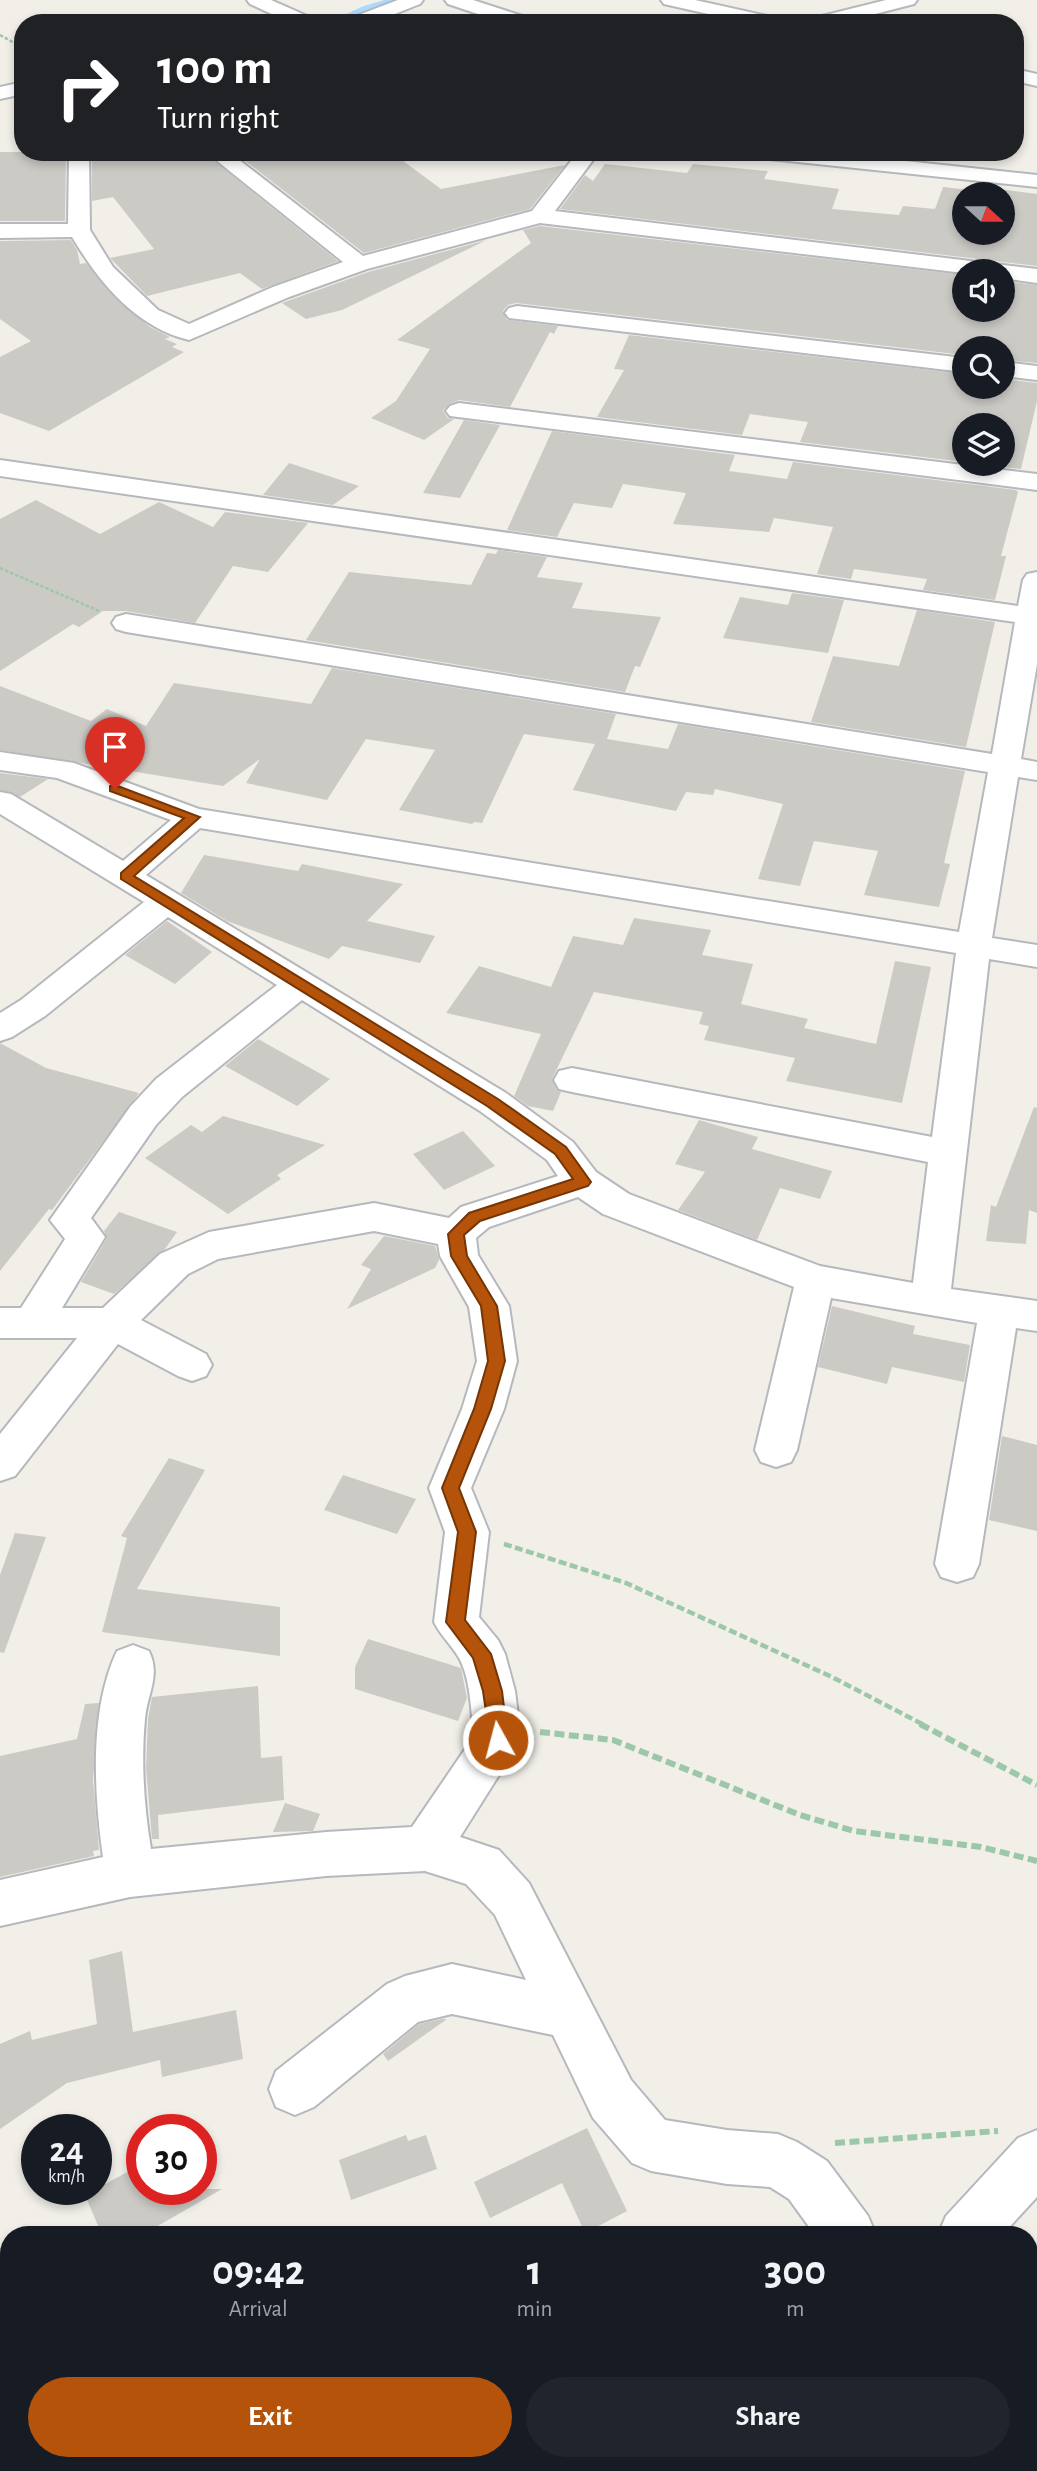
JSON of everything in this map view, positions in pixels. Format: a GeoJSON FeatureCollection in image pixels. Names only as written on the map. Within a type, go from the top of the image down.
{"type":"FeatureCollection","features":[{"type":"Feature","properties":{"kind":"street"},"geometry":{"type":"LineString","coordinates":[[256,0],[287,14]]}},
{"type":"Feature","properties":{"kind":"street"},"geometry":{"type":"LineString","coordinates":[[378,14],[414,0]]}},
{"type":"Feature","properties":{"kind":"street"},"geometry":{"type":"LineString","coordinates":[[454,0],[497,14]]}},
{"type":"Feature","properties":{"kind":"street"},"geometry":{"type":"LineString","coordinates":[[670,0],[733,14]]}},
{"type":"Feature","properties":{"kind":"street"},"geometry":{"type":"LineString","coordinates":[[853,14],[908,0]]}},
{"type":"Feature","properties":{"kind":"street"},"geometry":{"type":"LineString","coordinates":[[79,161],[79,230],[104,271],[150,315],[189,334],[281,292],[359,264],[540,216],[952,265]]}},
{"type":"Feature","properties":{"kind":"street"},"geometry":{"type":"LineString","coordinates":[[227,161],[359,264]]}},
{"type":"Feature","properties":{"kind":"street"},"geometry":{"type":"LineString","coordinates":[[540,216],[582,161]]}},
{"type":"Feature","properties":{"kind":"street"},"geometry":{"type":"LineString","coordinates":[[845,161],[1037,181]]}},
{"type":"Feature","properties":{"kind":"street"},"geometry":{"type":"LineString","coordinates":[[0,231],[79,230]]}},
{"type":"Feature","properties":{"kind":"street"},"geometry":{"type":"LineString","coordinates":[[1015,272],[1037,275]]}},
{"type":"Feature","properties":{"kind":"street"},"geometry":{"type":"LineString","coordinates":[[517,313],[952,364]]}},
{"type":"Feature","properties":{"kind":"street"},"geometry":{"type":"LineString","coordinates":[[1015,370],[1037,373]]}},
{"type":"Feature","properties":{"kind":"street"},"geometry":{"type":"LineString","coordinates":[[459,411],[1037,482]]}},
{"type":"Feature","properties":{"kind":"street"},"geometry":{"type":"LineString","coordinates":[[0,468],[1034,617]]}},
{"type":"Feature","properties":{"kind":"street"},"geometry":{"type":"LineString","coordinates":[[930,1301],[974,945],[1034,617],[1037,580]]}},
{"type":"Feature","properties":{"kind":"street"},"geometry":{"type":"LineString","coordinates":[[126,623],[1037,771]]}},
{"type":"Feature","properties":{"kind":"street"},"geometry":{"type":"LineString","coordinates":[[0,761],[63,770],[193,817],[1037,956]]}},
{"type":"Feature","properties":{"kind":"street"},"geometry":{"type":"LineString","coordinates":[[7,814],[125,876],[493,1102],[560,1151],[583,1182],[616,1204],[815,1280],[930,1301],[1018,1313],[957,1564]]}},
{"type":"Feature","properties":{"kind":"street"},"geometry":{"type":"LineString","coordinates":[[125,876],[193,817]]}},
{"type":"Feature","properties":{"kind":"street"},"geometry":{"type":"LineString","coordinates":[[0,1029],[33,1008],[166,902]]}},
{"type":"Feature","properties":{"kind":"street"},"geometry":{"type":"LineString","coordinates":[[16,1323],[86,1237],[69,1220],[143,1116],[169,1088],[301,984]]}},
{"type":"Feature","properties":{"kind":"street"},"geometry":{"type":"LineString","coordinates":[[572,1080],[948,1153]]}},
{"type":"Feature","properties":{"kind":"street"},"geometry":{"type":"LineString","coordinates":[[456,1234],[475,1217],[583,1182]]}},
{"type":"Feature","properties":{"kind":"street"},"geometry":{"type":"LineString","coordinates":[[0,1464],[112,1323],[174,1264],[209,1246],[374,1217],[456,1234]]}},
{"type":"Feature","properties":{"kind":"street"},"geometry":{"type":"LineString","coordinates":[[425,1849],[498,1740],[492,1691],[482,1654],[456,1622],[467,1532],[450,1488],[483,1409],[497,1361],[489,1306],[459,1256],[456,1234]]}},
{"type":"Feature","properties":{"kind":"street"},"geometry":{"type":"LineString","coordinates":[[776,1450],[815,1280]]}},
{"type":"Feature","properties":{"kind":"street"},"geometry":{"type":"LineString","coordinates":[[16,1323],[112,1323],[192,1365]]}},
{"type":"Feature","properties":{"kind":"street"},"geometry":{"type":"LineString","coordinates":[[130,1874],[120,1795],[122,1718],[133,1665]]}},
{"type":"Feature","properties":{"kind":"street"},"geometry":{"type":"LineString","coordinates":[[0,1903],[130,1874],[326,1854],[425,1849],[481,1866],[512,1899],[612,2099],[651,2144],[727,2157],[778,2161],[808,2180],[842,2226]]}},
{"type":"Feature","properties":{"kind":"street"},"geometry":{"type":"LineString","coordinates":[[295,2089],[405,2001],[452,1989],[570,2014]]}},
{"type":"Feature","properties":{"kind":"street"},"geometry":{"type":"LineString","coordinates":[[971,2226],[1024,2144]]}},
{"type":"Feature","properties":{"kind":"path"},"geometry":{"type":"LineString","coordinates":[[0,568],[126,623]]}},
{"type":"Feature","properties":{"kind":"path"},"geometry":{"type":"LineString","coordinates":[[467,1532],[626,1583],[832,1676],[1037,1785]]}},
{"type":"Feature","properties":{"kind":"path"},"geometry":{"type":"LineString","coordinates":[[498,1740],[537,1731],[613,1740],[800,1815],[854,1831],[981,1847],[1037,1861]]}},
{"type":"Feature","properties":{"kind":"path"},"geometry":{"type":"LineString","coordinates":[[808,2180],[835,2143],[1024,2144]]}},
{"type":"Feature","properties":{"kind":"building"},"geometry":{"type":"Polygon","coordinates":[[[0,152],[14,152],[14,161],[66,161],[65,221],[0,221],[0,152]]]}},
{"type":"Feature","properties":{"kind":"building"},"geometry":{"type":"Polygon","coordinates":[[[92,161],[214,161],[338,261],[262,289],[240,273],[147,296],[110,258],[154,249],[113,197],[92,201],[92,161]]]}},
{"type":"Feature","properties":{"kind":"building"},"geometry":{"type":"Polygon","coordinates":[[[246,161],[403,161],[441,189],[565,165],[530,209],[364,253],[246,161]]]}},
{"type":"Feature","properties":{"kind":"building"},"geometry":{"type":"Polygon","coordinates":[[[605,164],[687,173],[693,164],[768,171],[764,179],[839,189],[832,209],[899,215],[903,206],[935,209],[943,187],[952,188],[952,245],[1015,245],[1015,191],[1037,194],[1037,266],[1015,263],[1015,259],[978,259],[560,209],[585,175],[593,181],[605,164]]]}},
{"type":"Feature","properties":{"kind":"building"},"geometry":{"type":"Polygon","coordinates":[[[540,226],[952,274],[952,322],[1015,322],[1015,282],[1037,285],[1037,363],[1015,361],[1015,336],[952,336],[952,354],[516,303],[508,305],[503,311],[507,320],[558,326],[554,334],[550,332],[510,407],[459,400],[449,404],[443,411],[448,418],[454,419],[424,440],[371,418],[396,401],[430,349],[397,340],[531,243],[523,230],[540,226]]]}},
{"type":"Feature","properties":{"kind":"building"},"geometry":{"type":"Polygon","coordinates":[[[71,240],[77,250],[80,264],[86,263],[119,302],[150,327],[170,337],[165,339],[177,344],[172,347],[184,352],[49,431],[0,413],[0,357],[31,341],[0,319],[0,241],[71,240]]]}},
{"type":"Feature","properties":{"kind":"building"},"geometry":{"type":"Polygon","coordinates":[[[487,240],[342,310],[306,319],[282,303],[368,272],[487,240]]]}},
{"type":"Feature","properties":{"kind":"building"},"geometry":{"type":"Polygon","coordinates":[[[629,335],[952,373],[952,399],[1015,399],[1015,380],[1037,383],[1037,401],[1021,469],[1015,468],[1015,413],[952,413],[952,461],[800,442],[808,422],[750,414],[742,435],[597,417],[624,370],[614,369],[629,335]]]}},
{"type":"Feature","properties":{"kind":"building"},"geometry":{"type":"Polygon","coordinates":[[[464,420],[500,425],[460,498],[423,493],[464,420]]]}},
{"type":"Feature","properties":{"kind":"building"},"geometry":{"type":"Polygon","coordinates":[[[552,431],[735,455],[729,471],[787,479],[793,462],[1016,490],[1018,492],[1001,556],[1006,556],[995,600],[923,590],[927,579],[854,569],[851,579],[817,574],[833,527],[774,518],[769,532],[673,524],[686,493],[623,484],[612,508],[574,503],[557,537],[507,530],[552,431]]]}},
{"type":"Feature","properties":{"kind":"building"},"geometry":{"type":"Polygon","coordinates":[[[289,463],[359,486],[333,505],[263,495],[289,463]]]}},
{"type":"Feature","properties":{"kind":"building"},"geometry":{"type":"Polygon","coordinates":[[[36,500],[100,534],[159,502],[213,527],[225,512],[308,523],[268,572],[233,566],[195,623],[126,611],[103,611],[79,627],[73,624],[0,671],[0,519],[36,500]]]}},
{"type":"Feature","properties":{"kind":"building"},"geometry":{"type":"Polygon","coordinates":[[[498,550],[547,557],[537,577],[583,583],[572,608],[661,617],[640,667],[635,666],[625,692],[306,640],[349,572],[471,585],[487,553],[496,554],[498,550]]]}},
{"type":"Feature","properties":{"kind":"building"},"geometry":{"type":"Polygon","coordinates":[[[792,593],[844,600],[828,653],[723,638],[740,597],[788,605],[792,593]]]}},
{"type":"Feature","properties":{"kind":"building"},"geometry":{"type":"Polygon","coordinates":[[[917,610],[995,622],[966,747],[811,722],[833,656],[899,666],[917,610]]]}},
{"type":"Feature","properties":{"kind":"building"},"geometry":{"type":"Polygon","coordinates":[[[332,668],[616,714],[607,739],[668,749],[678,724],[965,771],[944,863],[950,864],[939,907],[864,895],[878,851],[814,841],[800,886],[758,879],[783,804],[715,789],[713,795],[686,792],[676,811],[573,790],[595,744],[524,734],[482,823],[472,824],[399,810],[435,750],[366,739],[327,800],[246,783],[260,759],[223,786],[0,750],[0,686],[91,721],[107,709],[146,726],[174,683],[311,704],[332,668]]]}},
{"type":"Feature","properties":{"kind":"building"},"geometry":{"type":"Polygon","coordinates":[[[0,773],[48,779],[20,797],[0,790],[0,773]]]}},
{"type":"Feature","properties":{"kind":"building"},"geometry":{"type":"Polygon","coordinates":[[[204,855],[298,871],[302,864],[403,884],[367,921],[435,936],[420,963],[342,946],[329,959],[227,921],[181,893],[204,855]]]}},
{"type":"Feature","properties":{"kind":"building"},"geometry":{"type":"Polygon","coordinates":[[[634,918],[711,930],[702,955],[753,964],[741,1004],[808,1019],[804,1028],[876,1044],[895,961],[931,967],[902,1103],[786,1081],[795,1058],[704,1040],[709,1026],[699,1024],[703,1012],[594,992],[552,1079],[557,1090],[561,1092],[553,1111],[528,1106],[514,1096],[541,1034],[446,1013],[479,966],[551,987],[573,936],[623,945],[634,918]]]}},
{"type":"Feature","properties":{"kind":"building"},"geometry":{"type":"Polygon","coordinates":[[[167,921],[212,952],[175,984],[125,955],[167,921]]]}},
{"type":"Feature","properties":{"kind":"building"},"geometry":{"type":"Polygon","coordinates":[[[258,1039],[330,1079],[297,1106],[225,1066],[258,1039]]]}},
{"type":"Feature","properties":{"kind":"building"},"geometry":{"type":"Polygon","coordinates":[[[0,1043],[46,1068],[139,1093],[52,1210],[49,1209],[0,1271],[0,1043]]]}},
{"type":"Feature","properties":{"kind":"building"},"geometry":{"type":"Polygon","coordinates":[[[1034,1107],[1037,1108],[1037,1213],[1029,1210],[1026,1244],[986,1241],[991,1205],[996,1207],[1034,1107]]]}},
{"type":"Feature","properties":{"kind":"building"},"geometry":{"type":"Polygon","coordinates":[[[223,1116],[325,1145],[277,1175],[281,1179],[228,1214],[145,1158],[191,1125],[202,1132],[223,1116]]]}},
{"type":"Feature","properties":{"kind":"building"},"geometry":{"type":"Polygon","coordinates":[[[699,1120],[758,1137],[752,1149],[832,1171],[820,1199],[780,1188],[757,1240],[678,1210],[705,1172],[675,1164],[699,1120]]]}},
{"type":"Feature","properties":{"kind":"building"},"geometry":{"type":"Polygon","coordinates":[[[463,1131],[495,1166],[444,1190],[413,1154],[463,1131]]]}},
{"type":"Feature","properties":{"kind":"building"},"geometry":{"type":"Polygon","coordinates":[[[119,1212],[177,1232],[165,1249],[114,1294],[81,1282],[107,1238],[104,1231],[119,1212]]]}},
{"type":"Feature","properties":{"kind":"building"},"geometry":{"type":"Polygon","coordinates":[[[384,1236],[435,1246],[439,1260],[435,1268],[347,1309],[371,1269],[361,1265],[384,1236]]]}},
{"type":"Feature","properties":{"kind":"building"},"geometry":{"type":"Polygon","coordinates":[[[832,1306],[915,1326],[913,1334],[970,1345],[964,1382],[892,1367],[887,1384],[818,1367],[832,1306]]]}},
{"type":"Feature","properties":{"kind":"building"},"geometry":{"type":"Polygon","coordinates":[[[1002,1436],[1037,1445],[1037,1531],[989,1520],[1002,1436]]]}},
{"type":"Feature","properties":{"kind":"building"},"geometry":{"type":"Polygon","coordinates":[[[169,1458],[205,1470],[137,1589],[280,1607],[280,1656],[102,1632],[127,1538],[121,1536],[169,1458]]]}},
{"type":"Feature","properties":{"kind":"building"},"geometry":{"type":"Polygon","coordinates":[[[343,1475],[416,1499],[397,1534],[324,1510],[343,1475]]]}},
{"type":"Feature","properties":{"kind":"building"},"geometry":{"type":"Polygon","coordinates":[[[15,1533],[46,1537],[4,1653],[0,1652],[0,1575],[15,1533]]]}},
{"type":"Feature","properties":{"kind":"building"},"geometry":{"type":"Polygon","coordinates":[[[368,1639],[461,1668],[467,1698],[458,1721],[355,1689],[355,1667],[368,1639]]]}},
{"type":"Feature","properties":{"kind":"building"},"geometry":{"type":"Polygon","coordinates":[[[258,1686],[261,1758],[282,1756],[284,1800],[158,1815],[159,1839],[152,1839],[146,1768],[148,1719],[152,1697],[258,1686]]]}},
{"type":"Feature","properties":{"kind":"building"},"geometry":{"type":"Polygon","coordinates":[[[99,1703],[93,1780],[99,1850],[93,1851],[94,1856],[0,1877],[0,1756],[77,1739],[85,1704],[99,1703]]]}},
{"type":"Feature","properties":{"kind":"building"},"geometry":{"type":"Polygon","coordinates":[[[285,1803],[320,1814],[313,1831],[273,1832],[285,1803]]]}},
{"type":"Feature","properties":{"kind":"building"},"geometry":{"type":"Polygon","coordinates":[[[122,1951],[133,2032],[236,2010],[243,2059],[162,2077],[160,2060],[67,2083],[0,2129],[0,2044],[30,2031],[32,2040],[97,2024],[89,1960],[122,1951]]]}},
{"type":"Feature","properties":{"kind":"building"},"geometry":{"type":"Polygon","coordinates":[[[447,2019],[388,2061],[383,2054],[419,2024],[447,2019]]]}},
{"type":"Feature","properties":{"kind":"building"},"geometry":{"type":"Polygon","coordinates":[[[587,2128],[627,2211],[598,2226],[582,2226],[562,2183],[490,2218],[474,2182],[587,2128]]]}},
{"type":"Feature","properties":{"kind":"building"},"geometry":{"type":"Polygon","coordinates":[[[406,2135],[408,2141],[426,2135],[437,2169],[351,2200],[339,2160],[406,2135]]]}},
{"type":"Feature","properties":{"kind":"building"},"geometry":{"type":"Polygon","coordinates":[[[126,2173],[126,2205],[194,2205],[158,2226],[98,2226],[89,2205],[112,2205],[112,2180],[126,2173]]]}},
{"type":"Feature","properties":{"kind":"waterway"},"geometry":{"type":"LineString","coordinates":[[352,14],[393,0]]}},
{"type":"Feature","properties":{"kind":"route"},"geometry":{"type":"LineString","coordinates":[[115,789],[193,817],[125,876],[493,1102],[560,1151],[583,1182],[475,1217],[456,1234],[459,1256],[489,1306],[497,1361],[483,1409],[450,1488],[467,1532],[456,1622],[482,1654],[492,1691],[498,1740]]}}]}
